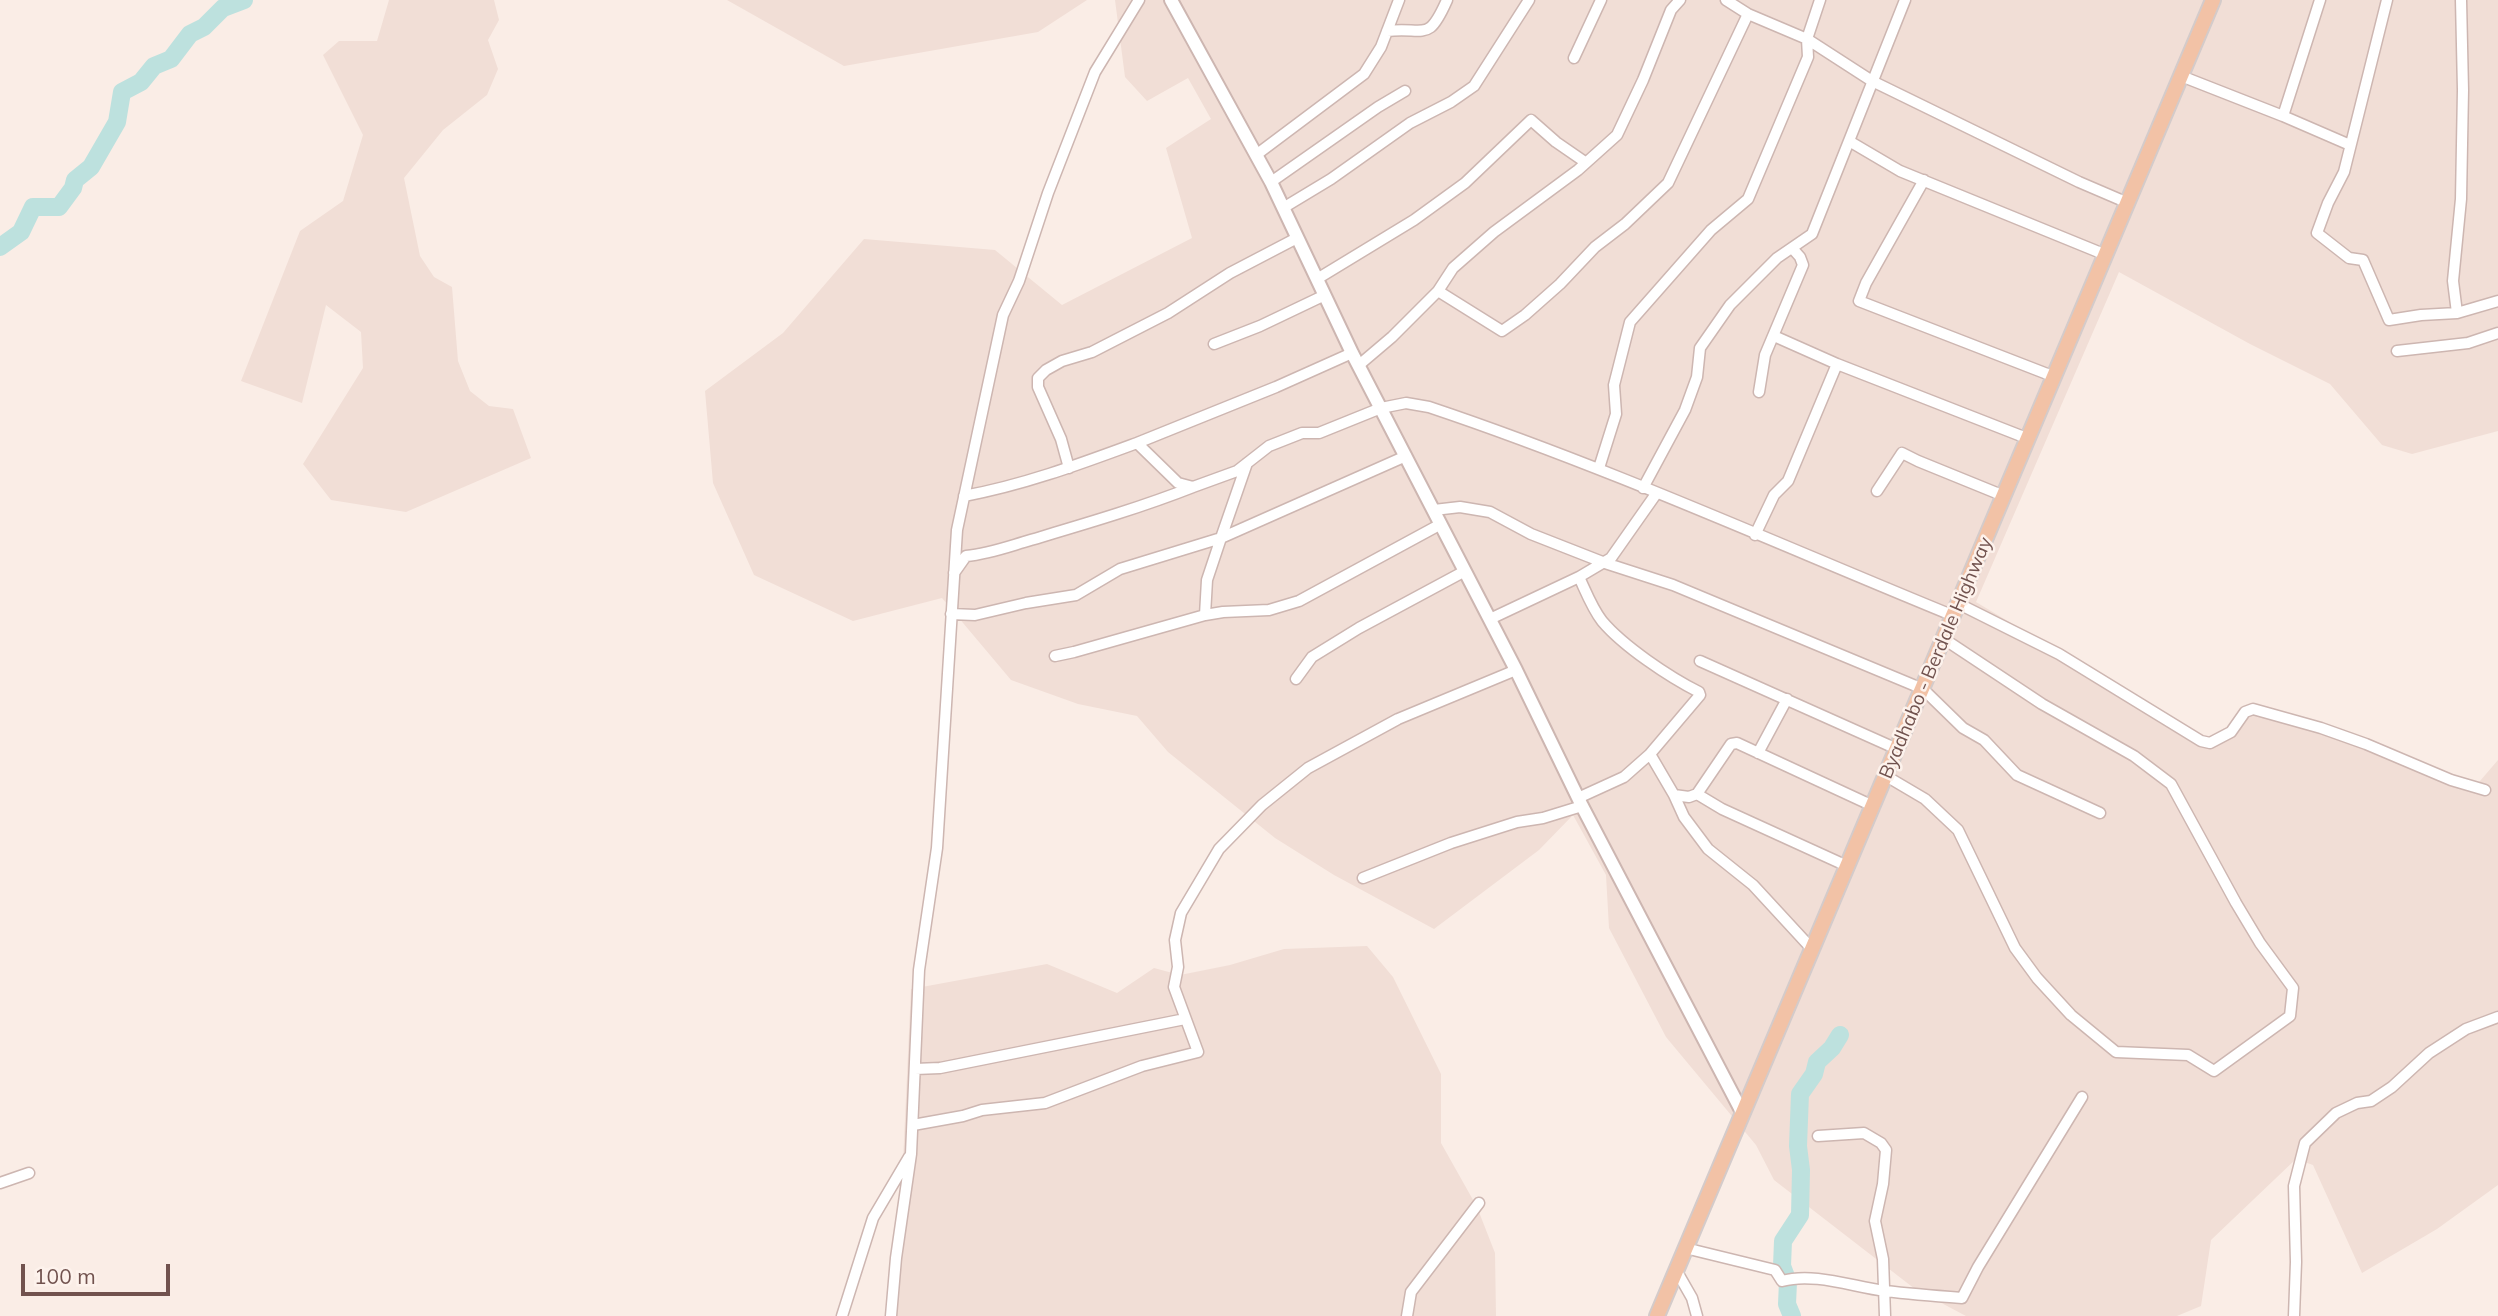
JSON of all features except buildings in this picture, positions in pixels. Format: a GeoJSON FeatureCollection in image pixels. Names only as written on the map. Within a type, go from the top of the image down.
{"type":"FeatureCollection","features":[{"type":"Feature","properties":{"kind":"main road","name":"Byadhabo - Berdale Highway"},"geometry":{"type":"LineString","coordinates":[[1657,1316],[2213,0]]}},
{"type":"Feature","properties":{"kind":"street"},"geometry":{"type":"LineString","coordinates":[[891,1316],[895,1258],[911,1154],[919,970],[937,848],[957,530],[1003,314],[1019,281],[1048,193],[1095,72],[1139,0]]}},
{"type":"Feature","properties":{"kind":"street"},"geometry":{"type":"LineString","coordinates":[[1171,0],[1271,182],[1356,359],[1516,670],[1580,802],[1742,1112]]}},
{"type":"Feature","properties":{"kind":"street"},"geometry":{"type":"LineString","coordinates":[[1256,155],[1364,74],[1381,47],[1399,0]]}},
{"type":"Feature","properties":{"kind":"street"},"geometry":{"type":"LineString","coordinates":[[1387,31],[1422,32],[1436,25],[1447,0]]}},
{"type":"Feature","properties":{"kind":"street"},"geometry":{"type":"LineString","coordinates":[[1283,208],[1331,179],[1410,123],[1451,102],[1474,86],[1529,0]]}},
{"type":"Feature","properties":{"kind":"street"},"geometry":{"type":"LineString","coordinates":[[1574,58],[1601,0]]}},
{"type":"Feature","properties":{"kind":"street"},"geometry":{"type":"LineString","coordinates":[[964,496],[1002,489],[1137,443],[1276,387],[1356,359],[1392,337],[1438,291],[1453,268],[1494,232],[1567,179],[1617,135],[1671,10],[1680,0]]}},
{"type":"Feature","properties":{"kind":"street"},"geometry":{"type":"LineString","coordinates":[[1726,0],[1748,13],[1807,39],[1872,81],[2128,203]]}},
{"type":"Feature","properties":{"kind":"street"},"geometry":{"type":"LineString","coordinates":[[1599,468],[1616,414],[1614,385],[1630,322],[1711,230],[1748,199],[1808,57],[1807,39],[1821,0]]}},
{"type":"Feature","properties":{"kind":"street"},"geometry":{"type":"LineString","coordinates":[[1643,488],[1685,410],[1697,377],[1700,348],[1730,305],[1777,258],[1812,234],[1905,0]]}},
{"type":"Feature","properties":{"kind":"street"},"geometry":{"type":"LineString","coordinates":[[2283,116],[2320,0]]}},
{"type":"Feature","properties":{"kind":"street"},"geometry":{"type":"LineString","coordinates":[[2387,0],[2344,172],[2317,233],[2349,258],[2363,260],[2389,320],[2457,313],[2498,301]]}},
{"type":"Feature","properties":{"kind":"street"},"geometry":{"type":"LineString","coordinates":[[2457,313],[2453,281],[2461,199],[2461,0]]}},
{"type":"Feature","properties":{"kind":"street"},"geometry":{"type":"LineString","coordinates":[[1438,291],[1502,331],[1560,284],[1595,247],[1625,224],[1668,183],[1748,13]]}},
{"type":"Feature","properties":{"kind":"street"},"geometry":{"type":"LineString","coordinates":[[2181,76],[2350,145]]}},
{"type":"Feature","properties":{"kind":"street"},"geometry":{"type":"LineString","coordinates":[[1271,182],[1405,91]]}},
{"type":"Feature","properties":{"kind":"street"},"geometry":{"type":"LineString","coordinates":[[1317,279],[1414,220],[1465,183],[1531,120],[1585,162]]}},
{"type":"Feature","properties":{"kind":"street"},"geometry":{"type":"LineString","coordinates":[[1849,141],[1900,171],[2106,256]]}},
{"type":"Feature","properties":{"kind":"street"},"geometry":{"type":"LineString","coordinates":[[1924,180],[1866,283],[1859,301],[2055,377]]}},
{"type":"Feature","properties":{"kind":"street"},"geometry":{"type":"LineString","coordinates":[[1069,468],[1061,439],[1038,387],[1038,378],[1062,361],[1092,352],[1168,313],[1230,273],[1297,238]]}},
{"type":"Feature","properties":{"kind":"street"},"geometry":{"type":"LineString","coordinates":[[1759,391],[1765,355],[1802,265],[1800,257],[1792,248]]}},
{"type":"Feature","properties":{"kind":"street"},"geometry":{"type":"LineString","coordinates":[[1214,344],[1260,326],[1325,295]]}},
{"type":"Feature","properties":{"kind":"street"},"geometry":{"type":"LineString","coordinates":[[2397,351],[2468,343],[2498,333]]}},
{"type":"Feature","properties":{"kind":"street"},"geometry":{"type":"LineString","coordinates":[[1774,335],[1837,363],[2029,439]]}},
{"type":"Feature","properties":{"kind":"street"},"geometry":{"type":"LineString","coordinates":[[1755,535],[1774,495],[1788,481],[1837,363]]}},
{"type":"Feature","properties":{"kind":"street"},"geometry":{"type":"LineString","coordinates":[[954,574],[966,556],[986,554],[1147,505],[1237,471],[1269,446],[1302,433],[1319,433],[1381,408],[1406,403],[1429,407],[1599,468],[1755,535],[1956,610],[2059,654],[2201,741],[2210,743],[2231,732],[2245,712],[2253,709],[2321,728],[2451,780],[2485,790]]}},
{"type":"Feature","properties":{"kind":"street"},"geometry":{"type":"LineString","coordinates":[[1137,443],[1178,483],[1193,487]]}},
{"type":"Feature","properties":{"kind":"street"},"geometry":{"type":"LineString","coordinates":[[1877,491],[1902,453],[2004,496]]}},
{"type":"Feature","properties":{"kind":"street"},"geometry":{"type":"LineString","coordinates":[[951,614],[975,615],[1076,595],[1120,569],[1221,538],[1406,456]]}},
{"type":"Feature","properties":{"kind":"street"},"geometry":{"type":"LineString","coordinates":[[1205,615],[1207,580],[1247,463]]}},
{"type":"Feature","properties":{"kind":"street"},"geometry":{"type":"LineString","coordinates":[[1490,619],[1605,563],[1656,494]]}},
{"type":"Feature","properties":{"kind":"street"},"geometry":{"type":"LineString","coordinates":[[1433,510],[1460,507],[1490,512],[1531,534],[1605,563],[1673,585],[1923,689],[1963,728],[1984,740],[2017,775],[2100,813]]}},
{"type":"Feature","properties":{"kind":"street"},"geometry":{"type":"LineString","coordinates":[[1055,656],[1205,615],[1269,610],[1299,601],[1440,524]]}},
{"type":"Feature","properties":{"kind":"street"},"geometry":{"type":"LineString","coordinates":[[1296,679],[1312,657],[1359,628],[1465,571]]}},
{"type":"Feature","properties":{"kind":"street"},"geometry":{"type":"LineString","coordinates":[[1363,878],[1451,843],[1517,822],[1544,818],[1580,802],[1624,777],[1650,754],[1700,695],[1671,677],[1603,622],[1579,577]]}},
{"type":"Feature","properties":{"kind":"street"},"geometry":{"type":"LineString","coordinates":[[1886,776],[1925,799],[1958,830],[2022,958],[2071,1015],[2116,1052],[2188,1055],[2214,1071],[2290,1016],[2293,988],[2242,913],[2171,784],[2134,756],[2042,704],[1944,639]]}},
{"type":"Feature","properties":{"kind":"street"},"geometry":{"type":"LineString","coordinates":[[1700,662],[1897,749]]}},
{"type":"Feature","properties":{"kind":"street"},"geometry":{"type":"LineString","coordinates":[[913,1125],[982,1110],[1045,1103],[1142,1066],[1198,1052],[1174,987],[1178,967],[1175,940],[1181,913],[1219,849],[1262,805],[1308,768],[1398,719],[1516,670]]}},
{"type":"Feature","properties":{"kind":"street"},"geometry":{"type":"LineString","coordinates":[[1758,753],[1787,699]]}},
{"type":"Feature","properties":{"kind":"street"},"geometry":{"type":"LineString","coordinates":[[1674,794],[1689,797],[1697,794],[1731,744],[1737,743],[1873,806]]}},
{"type":"Feature","properties":{"kind":"street"},"geometry":{"type":"LineString","coordinates":[[1650,754],[1674,794],[1684,817],[1708,849],[1753,885],[1812,949]]}},
{"type":"Feature","properties":{"kind":"street"},"geometry":{"type":"LineString","coordinates":[[1697,794],[1722,809],[1847,866]]}},
{"type":"Feature","properties":{"kind":"street"},"geometry":{"type":"LineString","coordinates":[[915,1069],[940,1068],[1185,1019]]}},
{"type":"Feature","properties":{"kind":"street"},"geometry":{"type":"LineString","coordinates":[[2294,1316],[2294,1186],[2305,1143],[2336,1113],[2357,1103],[2371,1101],[2392,1087],[2429,1053],[2466,1029],[2497,1020]]}},
{"type":"Feature","properties":{"kind":"street"},"geometry":{"type":"LineString","coordinates":[[1685,1248],[1775,1270],[1787,1280],[1827,1280],[1883,1290],[1962,1298],[1978,1267],[2082,1097]]}},
{"type":"Feature","properties":{"kind":"street"},"geometry":{"type":"LineString","coordinates":[[1818,1136],[1864,1133],[1881,1143],[1885,1150],[1883,1184],[1875,1221],[1882,1244],[1885,1316]]}},
{"type":"Feature","properties":{"kind":"street"},"geometry":{"type":"LineString","coordinates":[[842,1316],[873,1219],[911,1154]]}},
{"type":"Feature","properties":{"kind":"street"},"geometry":{"type":"LineString","coordinates":[[0,1183],[29,1173]]}},
{"type":"Feature","properties":{"kind":"street"},"geometry":{"type":"LineString","coordinates":[[1407,1316],[1411,1292],[1479,1203]]}},
{"type":"Feature","properties":{"kind":"street"},"geometry":{"type":"LineString","coordinates":[[1676,1270],[1692,1298],[1697,1316]]}},
{"type":"Feature","properties":{"kind":"shaded area"},"geometry":{"type":"Polygon","coordinates":[[[389,0],[494,0],[499,20],[488,40],[498,69],[487,95],[443,130],[404,178],[420,256],[434,277],[452,287],[458,361],[470,391],[489,406],[513,409],[531,458],[406,512],[331,500],[303,464],[363,368],[361,332],[326,305],[302,403],[241,381],[300,231],[343,201],[363,135],[323,55],[339,41],[377,41],[389,0]]]}},
{"type":"Feature","properties":{"kind":"shaded area"},"geometry":{"type":"Polygon","coordinates":[[[727,0],[1087,0],[1038,32],[844,66],[727,0]]]}},
{"type":"Feature","properties":{"kind":"shaded area"},"geometry":{"type":"Polygon","coordinates":[[[1115,0],[2498,0],[2498,431],[2412,454],[2382,445],[2330,384],[2250,344],[2119,272],[1976,602],[2211,743],[2260,708],[2474,788],[2498,760],[2498,1185],[2437,1229],[2362,1273],[2313,1165],[2296,1159],[2211,1240],[2201,1306],[2177,1316],[1966,1316],[1915,1289],[1774,1180],[1756,1145],[1666,1037],[1609,928],[1606,875],[1573,815],[1539,850],[1434,929],[1334,875],[1275,838],[1168,752],[1137,716],[1078,704],[1011,680],[942,598],[853,621],[754,575],[713,483],[705,391],[783,333],[864,239],[995,250],[1062,305],[1192,238],[1166,148],[1211,119],[1188,78],[1147,101],[1125,77],[1115,0]]]}},
{"type":"Feature","properties":{"kind":"shaded area"},"geometry":{"type":"Polygon","coordinates":[[[1367,946],[1393,977],[1441,1074],[1441,1143],[1477,1207],[1495,1253],[1496,1316],[892,1316],[899,1249],[911,989],[1047,964],[1117,993],[1154,968],[1180,975],[1230,965],[1284,949],[1367,946]]]}},
{"type":"Feature","properties":{"kind":"waterway"},"geometry":{"type":"LineString","coordinates":[[0,247],[21,232],[33,207],[59,207],[73,188],[75,180],[91,167],[117,122],[122,92],[141,82],[154,66],[171,59],[190,34],[204,27],[223,8],[244,0]]}},
{"type":"Feature","properties":{"kind":"waterway"},"geometry":{"type":"LineString","coordinates":[[1792,1316],[1787,1304],[1788,1282],[1782,1266],[1783,1241],[1800,1215],[1800,1094],[1814,1074],[1817,1062],[1832,1048],[1840,1035]]}}]}
